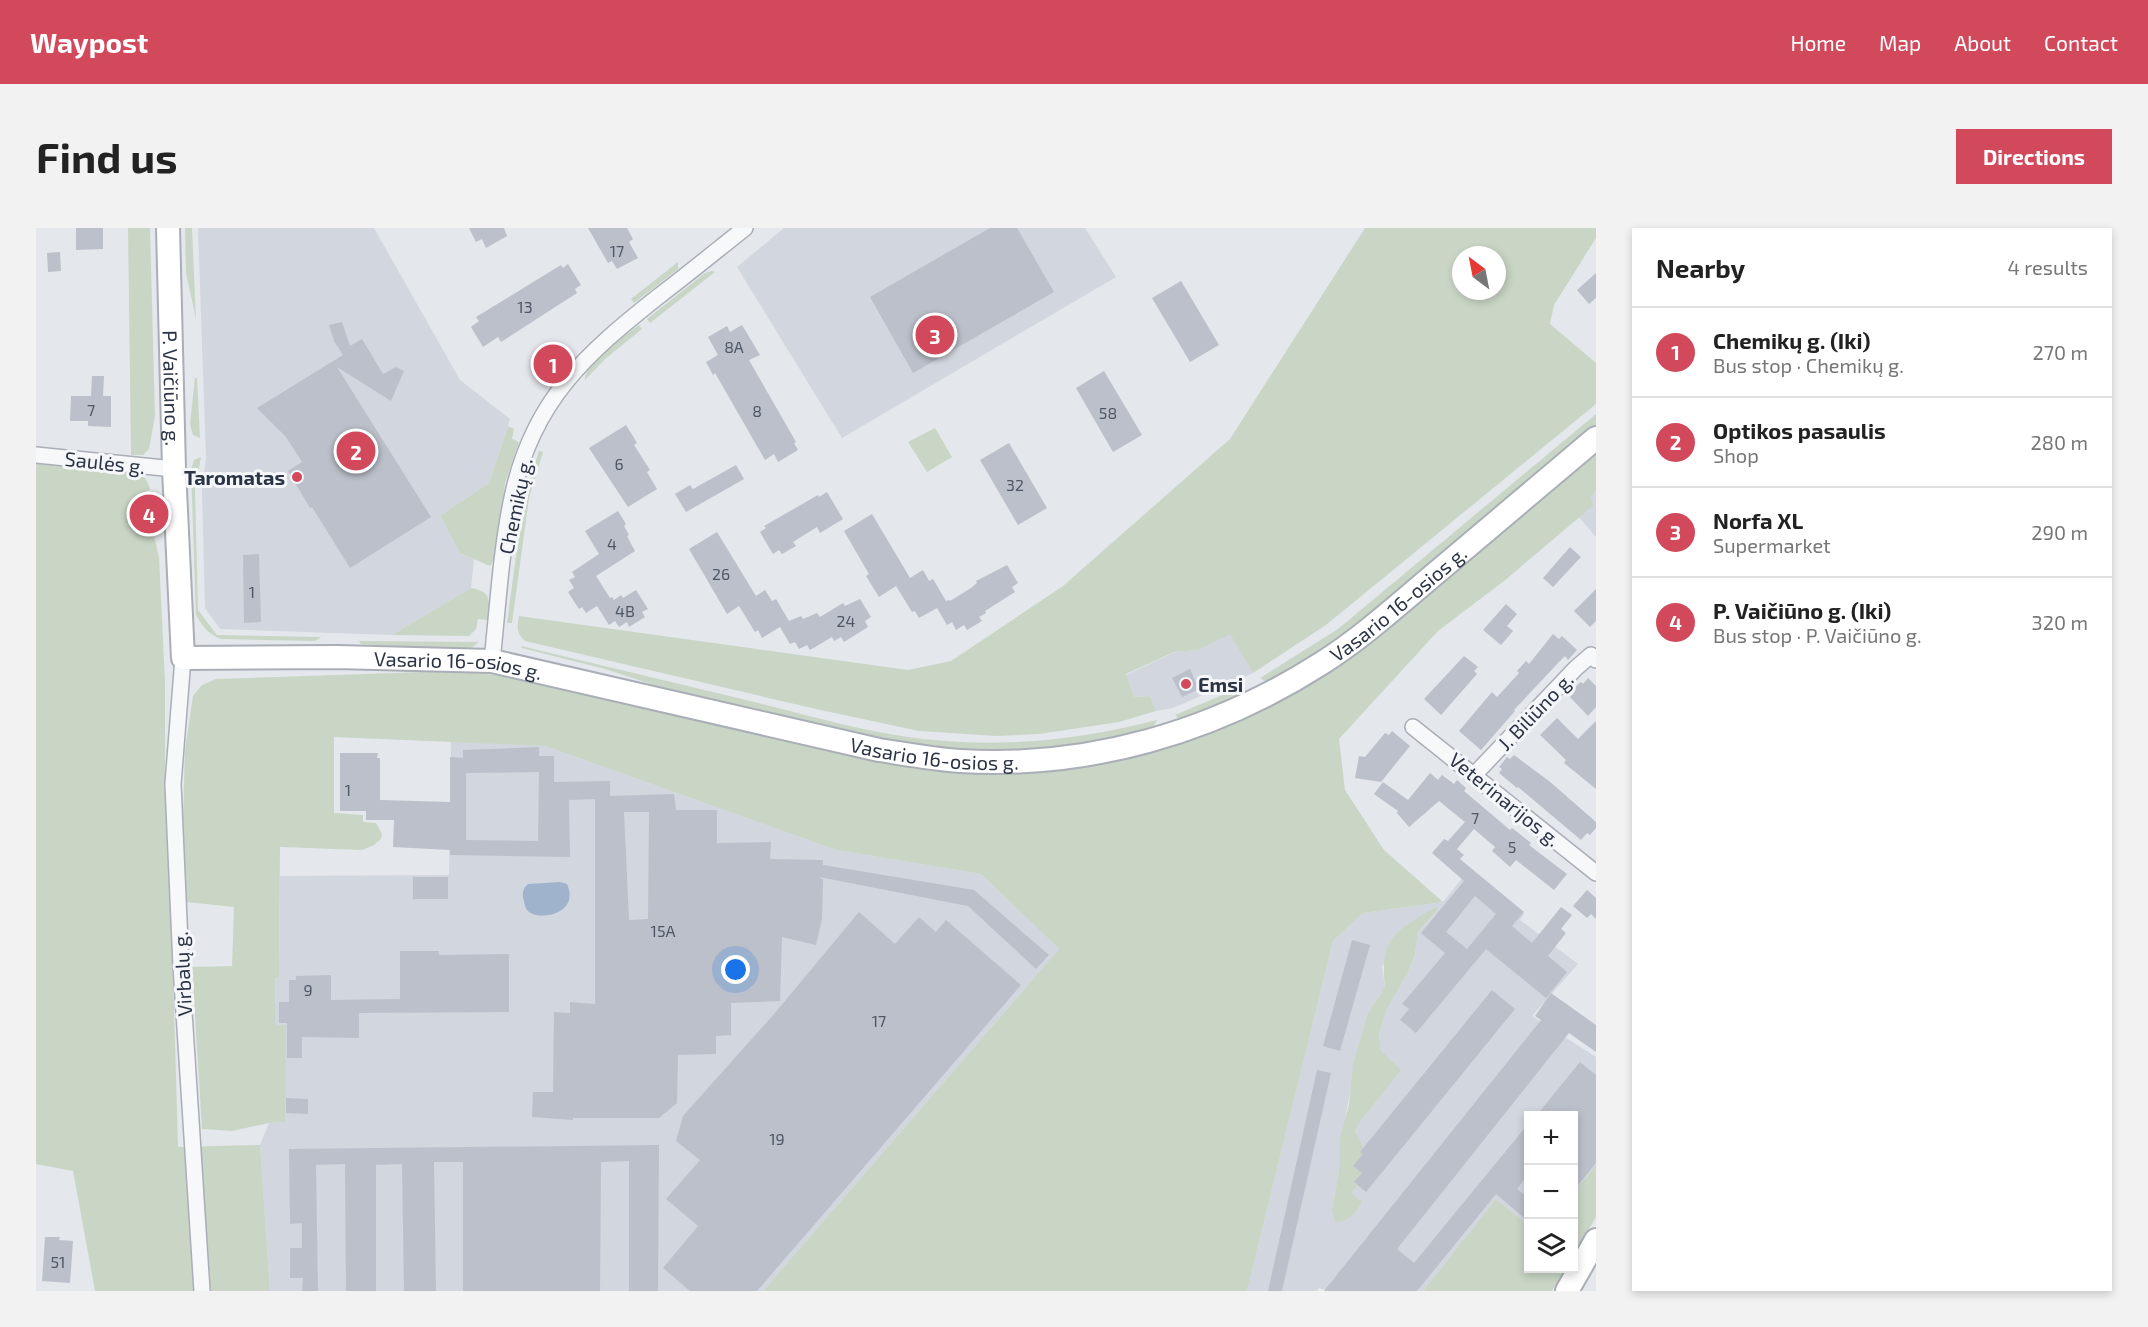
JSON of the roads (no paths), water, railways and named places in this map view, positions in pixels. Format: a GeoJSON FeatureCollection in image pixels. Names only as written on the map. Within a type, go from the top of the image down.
{"type":"FeatureCollection","features":[{"type":"Feature","properties":{"kind":"main road","name":"P. Vaičiūno g."},"geometry":{"type":"LineString","coordinates":[[168,228],[174,469],[183,658]]}},
{"type":"Feature","properties":{"kind":"main road","name":"Vasario 16-osios g."},"geometry":{"type":"LineString","coordinates":[[183,658],[337,657],[492,661],[879,750],[960,761],[1029,761],[1106,752],[1140,744],[1213,720],[1257,700],[1322,663],[1365,633],[1596,438]]}},
{"type":"Feature","properties":{"kind":"main road"},"geometry":{"type":"LineString","coordinates":[[1567,1291],[1596,1240]]}},
{"type":"Feature","properties":{"kind":"street","name":"Chemikų g."},"geometry":{"type":"LineString","coordinates":[[492,661],[500,579],[513,493],[536,426],[565,381],[590,354],[745,228]]}},
{"type":"Feature","properties":{"kind":"street","name":"Saulės g."},"geometry":{"type":"LineString","coordinates":[[36,455],[174,469]]}},
{"type":"Feature","properties":{"kind":"street","name":"J. Biliūno g."},"geometry":{"type":"LineString","coordinates":[[1474,774],[1576,668],[1591,655],[1596,660]]}},
{"type":"Feature","properties":{"kind":"street","name":"Virbalų g."},"geometry":{"type":"LineString","coordinates":[[183,658],[173,784],[181,966],[202,1291]]}},
{"type":"Feature","properties":{"kind":"street","name":"Veterinarijos g."},"geometry":{"type":"LineString","coordinates":[[1413,727],[1596,873]]}},
{"type":"Feature","properties":{"kind":"water"},"geometry":{"type":"Polygon","coordinates":[[[560,882],[567,884],[570,895],[563,909],[547,915],[532,914],[527,910],[523,894],[528,884],[560,882]]]}},
{"type":"Feature","properties":{"kind":"place","name":"Norfa XL"},"geometry":{"type":"Point","coordinates":[935,335]}},
{"type":"Feature","properties":{"kind":"place","name":"Chemikų g. (Iki)"},"geometry":{"type":"Point","coordinates":[553,364]}},
{"type":"Feature","properties":{"kind":"place","name":"Optikos pasaulis"},"geometry":{"type":"Point","coordinates":[356,451]}},
{"type":"Feature","properties":{"kind":"place","name":"Taromatas"},"geometry":{"type":"Point","coordinates":[297,477]}},
{"type":"Feature","properties":{"kind":"place","name":"P. Vaičiūno g. (Iki)"},"geometry":{"type":"Point","coordinates":[149,514]}},
{"type":"Feature","properties":{"kind":"place","name":"Emsi"},"geometry":{"type":"Point","coordinates":[1186,684]}}]}
